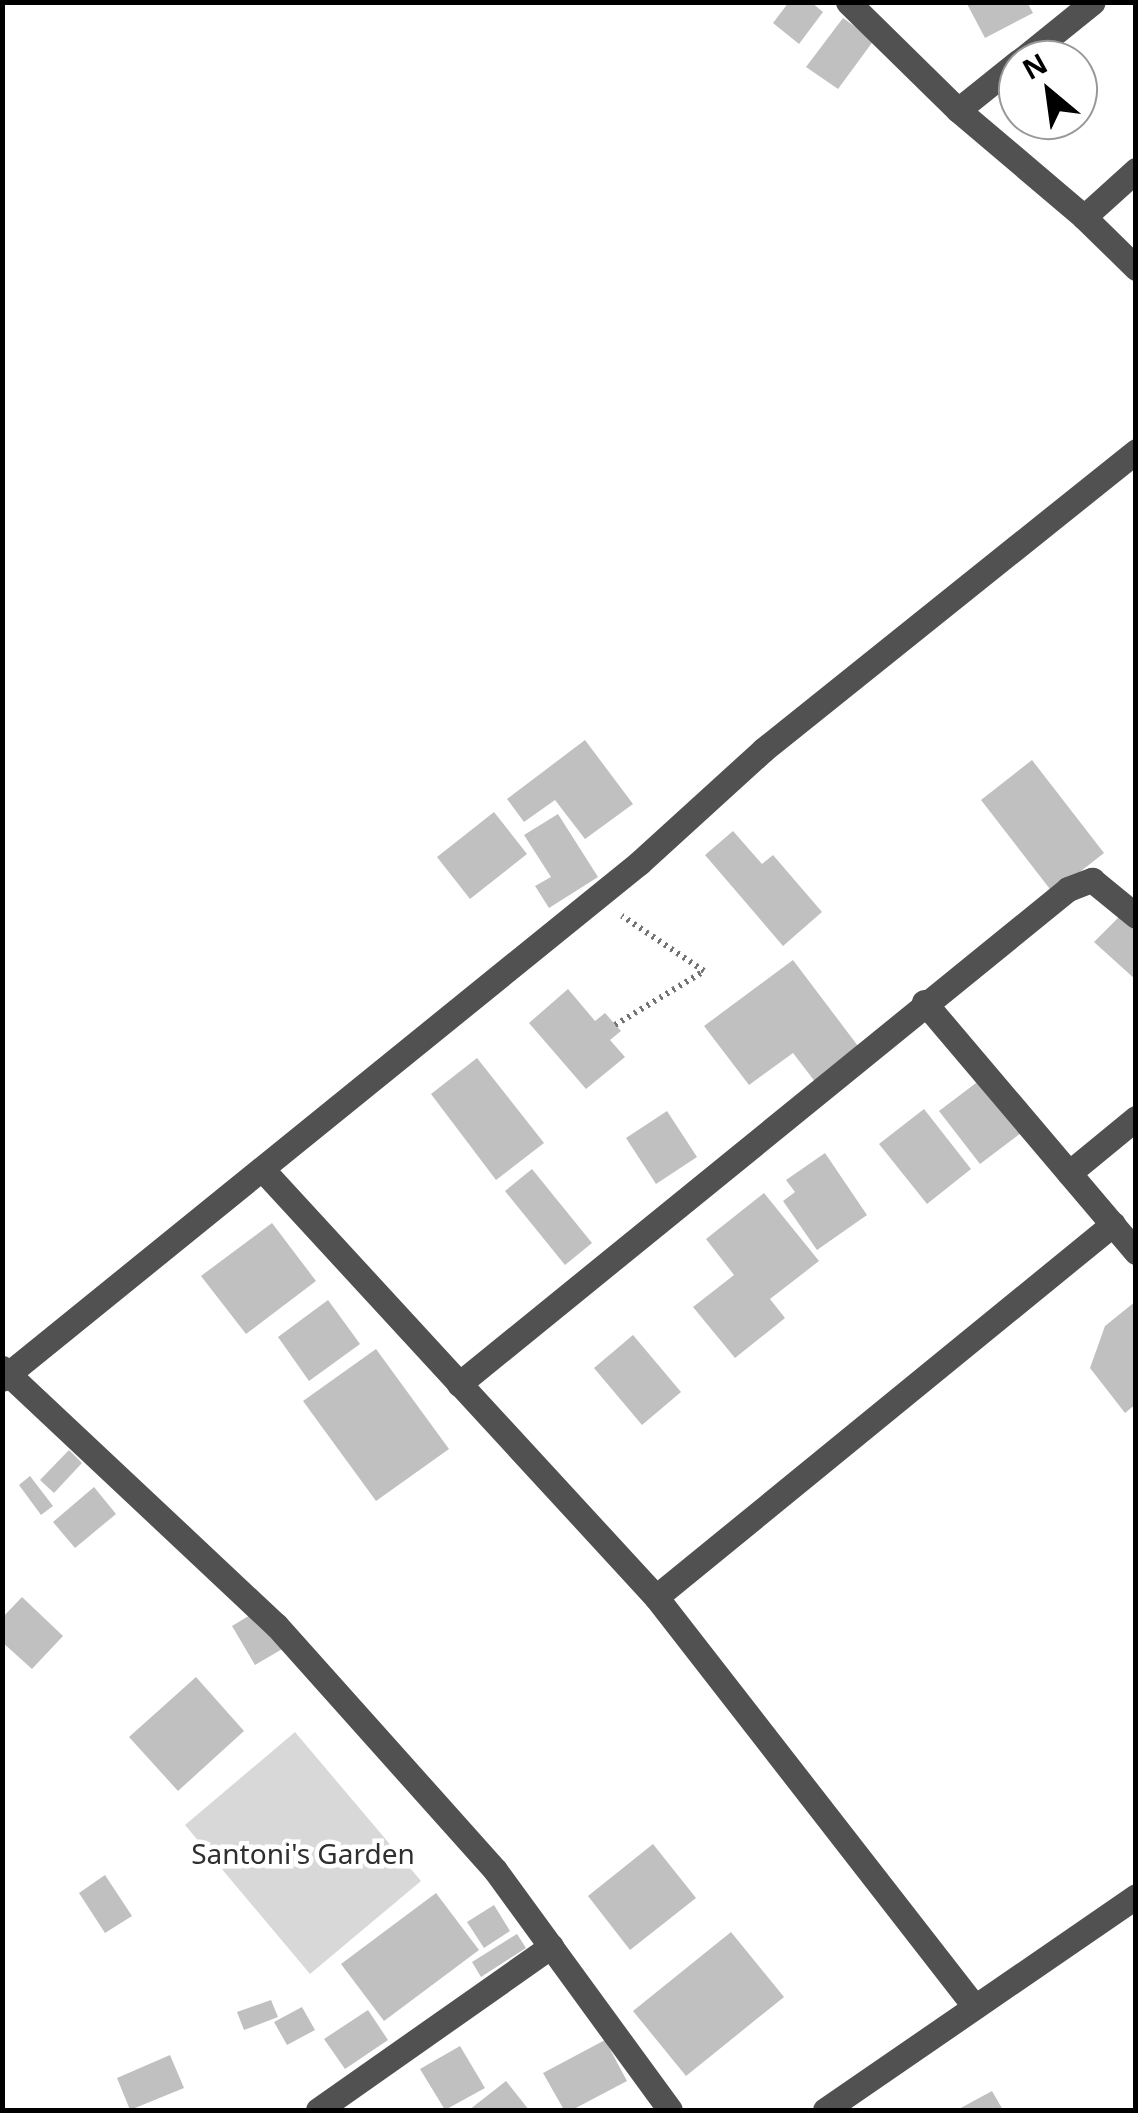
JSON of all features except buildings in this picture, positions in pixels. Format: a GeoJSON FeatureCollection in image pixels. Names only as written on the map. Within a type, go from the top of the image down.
{"type":"FeatureCollection","features":[{"type":"Feature","properties":{"kind":"street"},"geometry":{"type":"LineString","coordinates":[[848,2],[958,110],[1084,217],[1136,268]]}},
{"type":"Feature","properties":{"kind":"street"},"geometry":{"type":"LineString","coordinates":[[1045,40],[1093,2]]}},
{"type":"Feature","properties":{"kind":"street"},"geometry":{"type":"LineString","coordinates":[[958,110],[998,78]]}},
{"type":"Feature","properties":{"kind":"street"},"geometry":{"type":"LineString","coordinates":[[1084,217],[1136,170]]}},
{"type":"Feature","properties":{"kind":"street"},"geometry":{"type":"LineString","coordinates":[[670,2110],[495,1870],[276,1624],[4,1373],[596,898],[763,750],[1136,451]]}},
{"type":"Feature","properties":{"kind":"street"},"geometry":{"type":"LineString","coordinates":[[459,1384],[924,1002],[1080,882],[1092,880],[1136,916]]}},
{"type":"Feature","properties":{"kind":"street"},"geometry":{"type":"LineString","coordinates":[[924,1002],[1136,1252]]}},
{"type":"Feature","properties":{"kind":"street"},"geometry":{"type":"LineString","coordinates":[[1070,1173],[1136,1118]]}},
{"type":"Feature","properties":{"kind":"street"},"geometry":{"type":"LineString","coordinates":[[262,1169],[656,1597],[975,2006]]}},
{"type":"Feature","properties":{"kind":"street"},"geometry":{"type":"LineString","coordinates":[[656,1597],[1113,1224]]}},
{"type":"Feature","properties":{"kind":"street"},"geometry":{"type":"LineString","coordinates":[[824,2110],[1136,1896]]}},
{"type":"Feature","properties":{"kind":"street"},"geometry":{"type":"LineString","coordinates":[[318,2110],[551,1946]]}},
{"type":"Feature","properties":{"kind":"path"},"geometry":{"type":"LineString","coordinates":[[596,898],[704,971],[615,1025]]}},
{"type":"Feature","properties":{"kind":"green space","name":"Santoni's Garden"},"geometry":{"type":"Polygon","coordinates":[[[295,1732],[421,1881],[310,1974],[185,1825],[295,1732]]]}}]}
